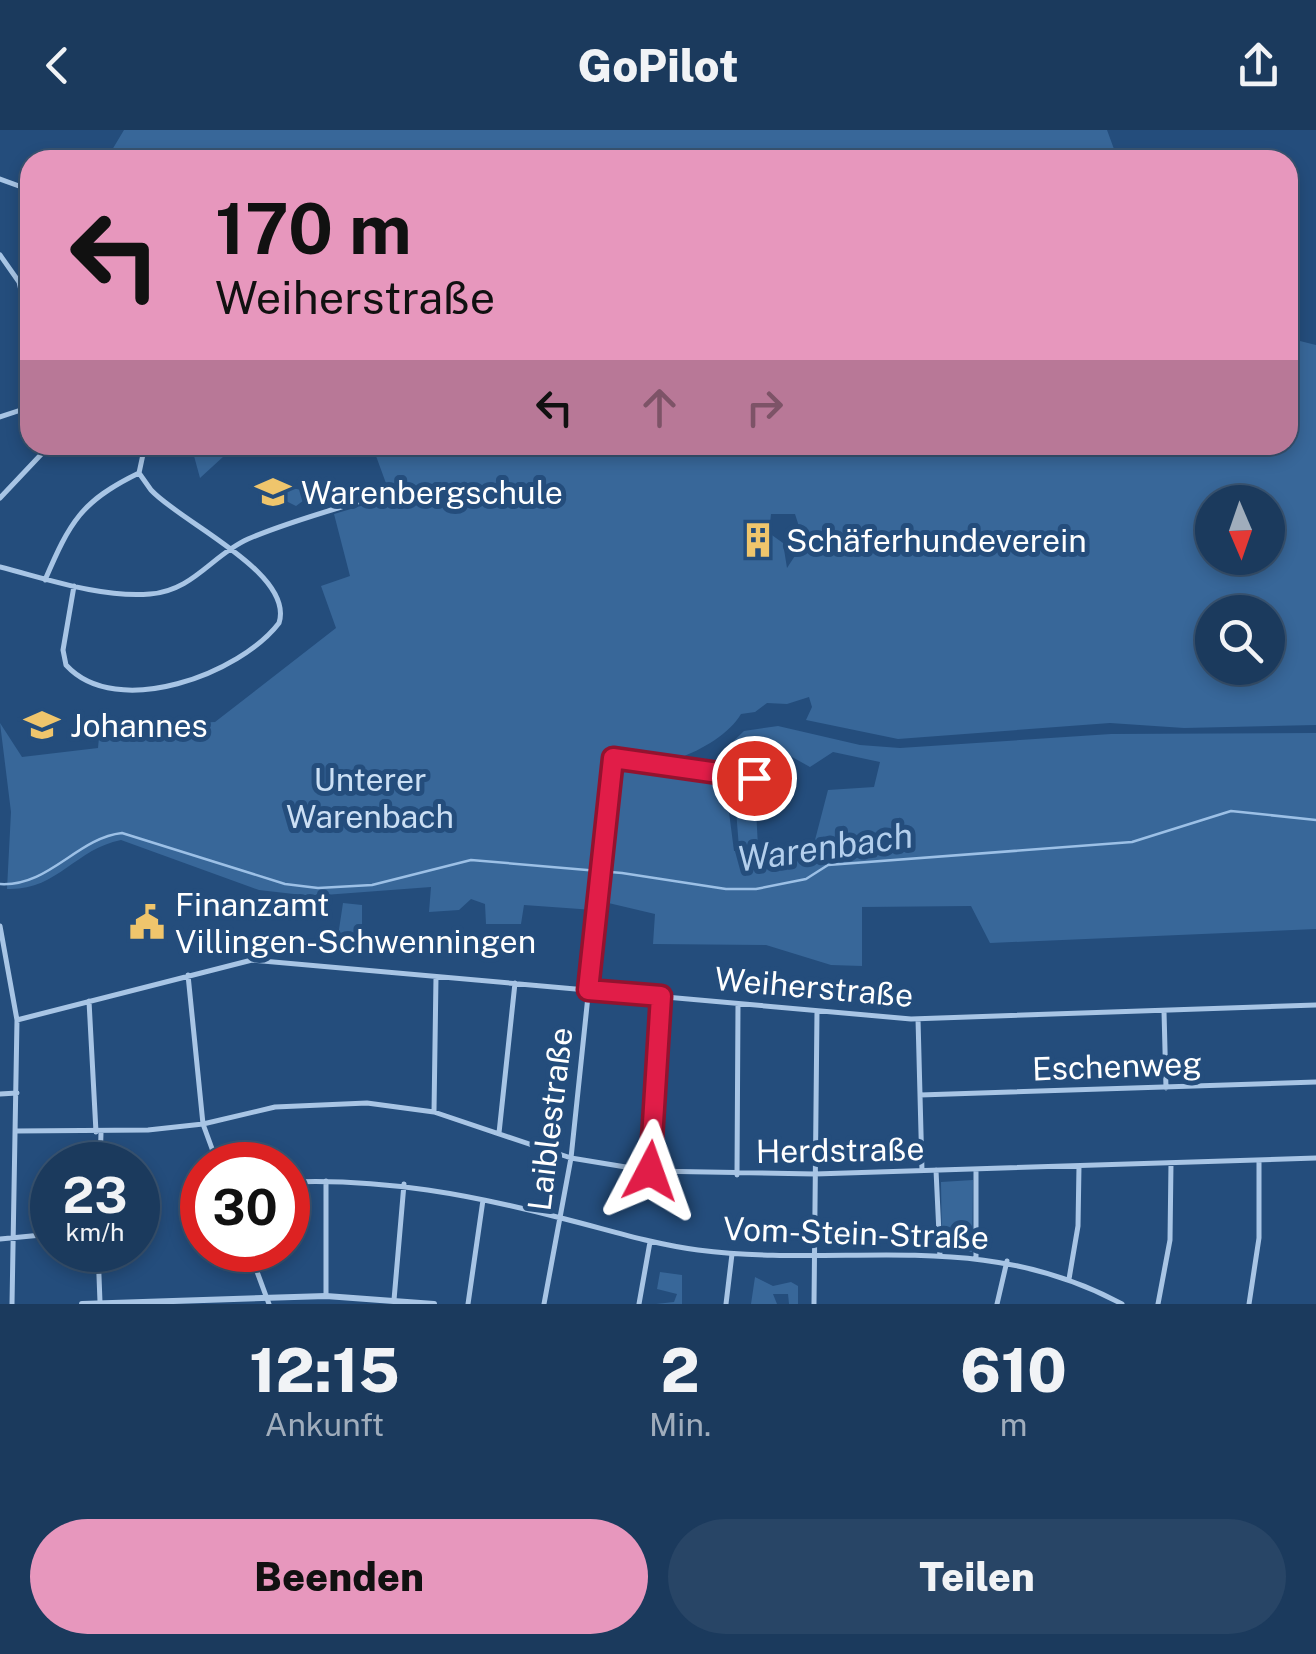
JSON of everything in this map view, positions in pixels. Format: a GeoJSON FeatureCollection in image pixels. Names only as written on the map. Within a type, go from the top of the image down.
{"type":"FeatureCollection","features":[{"type":"Feature","properties":{"kind":"street"},"geometry":{"type":"LineString","coordinates":[[0,255],[20,282]]}},
{"type":"Feature","properties":{"kind":"street"},"geometry":{"type":"LineString","coordinates":[[0,498],[41,455]]}},
{"type":"Feature","properties":{"kind":"street"},"geometry":{"type":"LineString","coordinates":[[74,586],[63,650],[72,671],[123,688],[171,686],[237,660],[280,623],[277,595],[230,549],[162,503],[139,473],[143,455]]}},
{"type":"Feature","properties":{"kind":"street"},"geometry":{"type":"LineString","coordinates":[[46,580],[79,512],[106,489],[139,473]]}},
{"type":"Feature","properties":{"kind":"street"},"geometry":{"type":"LineString","coordinates":[[0,568],[74,586],[161,593],[192,580],[230,549],[386,492]]}},
{"type":"Feature","properties":{"kind":"street","name":"Laiblestraße"},"geometry":{"type":"LineString","coordinates":[[544,1304],[571,1158],[613,758],[754,778]]}},
{"type":"Feature","properties":{"kind":"street"},"geometry":{"type":"LineString","coordinates":[[0,926],[3,964],[17,1020],[12,1304]]}},
{"type":"Feature","properties":{"kind":"street","name":"Weiherstraße"},"geometry":{"type":"LineString","coordinates":[[17,1020],[252,960],[918,1019],[1316,1005]]}},
{"type":"Feature","properties":{"kind":"street"},"geometry":{"type":"LineString","coordinates":[[188,975],[203,1124],[210,1142]]}},
{"type":"Feature","properties":{"kind":"street"},"geometry":{"type":"LineString","coordinates":[[434,1112],[436,976]]}},
{"type":"Feature","properties":{"kind":"street"},"geometry":{"type":"LineString","coordinates":[[500,1133],[515,984]]}},
{"type":"Feature","properties":{"kind":"street"},"geometry":{"type":"LineString","coordinates":[[650,1171],[661,996]]}},
{"type":"Feature","properties":{"kind":"street"},"geometry":{"type":"LineString","coordinates":[[89,1001],[99,1142]]}},
{"type":"Feature","properties":{"kind":"street"},"geometry":{"type":"LineString","coordinates":[[737,1175],[738,1004]]}},
{"type":"Feature","properties":{"kind":"street"},"geometry":{"type":"LineString","coordinates":[[1164,1010],[1166,1088]]}},
{"type":"Feature","properties":{"kind":"street"},"geometry":{"type":"LineString","coordinates":[[814,1304],[817,1011]]}},
{"type":"Feature","properties":{"kind":"street"},"geometry":{"type":"LineString","coordinates":[[918,1019],[922,1171]]}},
{"type":"Feature","properties":{"kind":"street","name":"Eschenweg"},"geometry":{"type":"LineString","coordinates":[[920,1095],[1316,1082]]}},
{"type":"Feature","properties":{"kind":"street"},"geometry":{"type":"LineString","coordinates":[[0,1094],[17,1093]]}},
{"type":"Feature","properties":{"kind":"street","name":"Herdstraße"},"geometry":{"type":"LineString","coordinates":[[16,1130],[99,1132],[203,1124],[250,1111],[310,1104],[367,1103],[434,1112],[571,1158],[650,1171],[815,1174],[1316,1158]]}},
{"type":"Feature","properties":{"kind":"street"},"geometry":{"type":"LineString","coordinates":[[1249,1304],[1258,1238],[1260,1160]]}},
{"type":"Feature","properties":{"kind":"street"},"geometry":{"type":"LineString","coordinates":[[1158,1304],[1170,1240],[1170,1164]]}},
{"type":"Feature","properties":{"kind":"street"},"geometry":{"type":"LineString","coordinates":[[1069,1279],[1078,1226],[1079,1166]]}},
{"type":"Feature","properties":{"kind":"street"},"geometry":{"type":"LineString","coordinates":[[936,1170],[940,1254]]}},
{"type":"Feature","properties":{"kind":"street"},"geometry":{"type":"LineString","coordinates":[[976,1170],[976,1257]]}},
{"type":"Feature","properties":{"kind":"street"},"geometry":{"type":"LineString","coordinates":[[326,1180],[326,1296]]}},
{"type":"Feature","properties":{"kind":"street","name":"Vom-Stein-Straße"},"geometry":{"type":"LineString","coordinates":[[310,1181],[404,1184],[650,1242],[732,1254],[940,1254],[1007,1261],[1069,1279],[1122,1304]]}},
{"type":"Feature","properties":{"kind":"street"},"geometry":{"type":"LineString","coordinates":[[394,1300],[404,1184]]}},
{"type":"Feature","properties":{"kind":"street"},"geometry":{"type":"LineString","coordinates":[[468,1304],[484,1200]]}},
{"type":"Feature","properties":{"kind":"street"},"geometry":{"type":"LineString","coordinates":[[0,1239],[30,1235]]}},
{"type":"Feature","properties":{"kind":"street"},"geometry":{"type":"LineString","coordinates":[[638,1304],[650,1242]]}},
{"type":"Feature","properties":{"kind":"street"},"geometry":{"type":"LineString","coordinates":[[726,1304],[732,1254]]}},
{"type":"Feature","properties":{"kind":"street"},"geometry":{"type":"LineString","coordinates":[[998,1304],[1007,1261]]}},
{"type":"Feature","properties":{"kind":"street"},"geometry":{"type":"LineString","coordinates":[[99,1272],[100,1303]]}},
{"type":"Feature","properties":{"kind":"street"},"geometry":{"type":"LineString","coordinates":[[257,1272],[267,1300]]}},
{"type":"Feature","properties":{"kind":"street"},"geometry":{"type":"LineString","coordinates":[[82,1304],[326,1296],[434,1304]]}},
{"type":"Feature","properties":{"kind":"green space"},"geometry":{"type":"Polygon","coordinates":[[[124,130],[1107,130],[1114,150],[112,150],[124,130]]]}},
{"type":"Feature","properties":{"kind":"green space","name":"Unterer Warenbach"},"geometry":{"type":"Polygon","coordinates":[[[1298,340],[1316,345],[1316,725],[1184,728],[1110,723],[898,739],[806,720],[812,707],[809,697],[787,704],[767,703],[755,712],[741,714],[714,740],[679,758],[686,774],[725,781],[734,851],[770,849],[781,858],[815,840],[828,790],[874,787],[880,762],[833,752],[810,767],[767,743],[749,748],[735,763],[717,757],[744,731],[778,726],[860,745],[900,748],[1111,734],[1316,733],[1316,929],[990,943],[971,906],[862,907],[862,966],[831,965],[766,945],[653,944],[655,914],[600,901],[618,773],[601,770],[593,845],[600,847],[594,910],[524,905],[521,924],[486,924],[485,904],[471,899],[459,910],[429,912],[431,887],[311,896],[259,890],[121,840],[91,852],[53,877],[24,888],[7,889],[11,812],[0,723],[22,757],[98,748],[100,727],[215,722],[336,628],[321,586],[350,576],[334,514],[391,497],[376,455],[1298,455],[1298,340]],[[771,514],[769,533],[783,543],[787,568],[804,542],[795,514],[771,514]]]}},
{"type":"Feature","properties":{"kind":"green space"},"geometry":{"type":"Polygon","coordinates":[[[194,455],[225,455],[200,478],[194,455]]]}},
{"type":"Feature","properties":{"kind":"green space"},"geometry":{"type":"Polygon","coordinates":[[[284,486],[314,493],[296,506],[284,500],[284,486]]]}},
{"type":"Feature","properties":{"kind":"green space"},"geometry":{"type":"Polygon","coordinates":[[[756,809],[758,847],[739,848],[736,810],[756,809]]]}},
{"type":"Feature","properties":{"kind":"green space"},"geometry":{"type":"Polygon","coordinates":[[[343,903],[362,905],[362,944],[338,936],[343,903]]]}},
{"type":"Feature","properties":{"kind":"green space"},"geometry":{"type":"Polygon","coordinates":[[[973,1180],[972,1252],[942,1251],[941,1182],[973,1180]]]}},
{"type":"Feature","properties":{"kind":"green space"},"geometry":{"type":"Polygon","coordinates":[[[660,1272],[682,1275],[682,1304],[656,1304],[674,1302],[677,1294],[657,1289],[660,1272]]]}},
{"type":"Feature","properties":{"kind":"green space"},"geometry":{"type":"Polygon","coordinates":[[[755,1277],[773,1286],[791,1282],[798,1286],[798,1304],[789,1304],[788,1294],[773,1294],[777,1304],[751,1304],[755,1277]]]}},
{"type":"Feature","properties":{"kind":"waterway","name":"Warenbach"},"geometry":{"type":"LineString","coordinates":[[0,884],[33,878],[91,844],[122,833],[285,884],[318,888],[372,885],[471,860],[622,873],[726,889],[756,889],[806,879],[828,865],[1132,842],[1231,811],[1316,820]]}},
{"type":"Feature","properties":{"kind":"place","name":"Warenbergschule"},"geometry":{"type":"Point","coordinates":[273,492]}},
{"type":"Feature","properties":{"kind":"place","name":"Schäferhundeverein"},"geometry":{"type":"Point","coordinates":[758,540]}},
{"type":"Feature","properties":{"kind":"place","name":"Johannes"},"geometry":{"type":"Point","coordinates":[42,725]}},
{"type":"Feature","properties":{"kind":"place","name":"Finanzamt Villingen-Schwenningen"},"geometry":{"type":"Point","coordinates":[147,922]}},
{"type":"Feature","properties":{"kind":"route"},"geometry":{"type":"LineString","coordinates":[[650,1171],[661,996],[588,990],[613,758],[754,778]]}}]}
